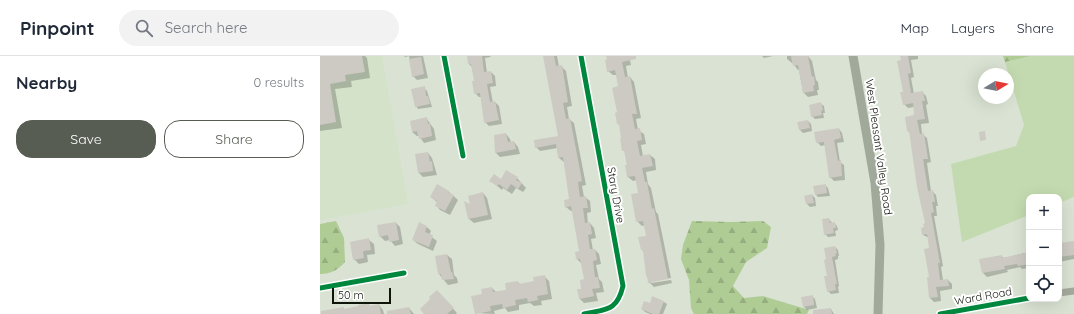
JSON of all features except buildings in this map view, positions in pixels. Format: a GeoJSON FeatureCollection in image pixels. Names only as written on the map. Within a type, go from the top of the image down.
{"type":"FeatureCollection","features":[{"type":"Feature","properties":{"kind":"main road","name":"West Pleasant Valley Road"},"geometry":{"type":"LineString","coordinates":[[853,56],[874,183],[880,245],[878,314]]}},
{"type":"Feature","properties":{"kind":"street"},"geometry":{"type":"LineString","coordinates":[[444,56],[463,156]]}},
{"type":"Feature","properties":{"kind":"street","name":"Stary Drive"},"geometry":{"type":"LineString","coordinates":[[581,56],[623,286],[620,298],[610,308],[584,314]]}},
{"type":"Feature","properties":{"kind":"street"},"geometry":{"type":"LineString","coordinates":[[320,288],[404,273]]}},
{"type":"Feature","properties":{"kind":"street"},"geometry":{"type":"LineString","coordinates":[[1062,293],[1074,291]]}},
{"type":"Feature","properties":{"kind":"street","name":"Ward Road"},"geometry":{"type":"LineString","coordinates":[[940,314],[1026,299]]}},
{"type":"Feature","properties":{"kind":"shaded area"},"geometry":{"type":"Polygon","coordinates":[[[320,56],[382,56],[408,204],[320,220],[320,56]]]}},
{"type":"Feature","properties":{"kind":"shaded area"},"geometry":{"type":"Polygon","coordinates":[[[1031,56],[1074,56],[1074,197],[1062,202],[1062,194],[1026,194],[1026,216],[962,242],[951,164],[1016,146],[1024,125],[1014,92],[1014,68],[1007,68],[1005,62],[1031,56]]]}},
{"type":"Feature","properties":{"kind":"green space"},"geometry":{"type":"Polygon","coordinates":[[[1003,56],[1031,56],[1005,62],[1003,56]]]}},
{"type":"Feature","properties":{"kind":"green space"},"geometry":{"type":"Polygon","coordinates":[[[336,221],[344,238],[345,262],[334,271],[320,274],[320,224],[336,221]]]}},
{"type":"Feature","properties":{"kind":"green space"},"geometry":{"type":"Polygon","coordinates":[[[692,221],[763,221],[771,227],[767,248],[746,262],[733,286],[744,298],[763,296],[809,310],[807,314],[694,314],[691,308],[689,280],[681,259],[683,245],[692,221]]]}},
{"type":"Feature","properties":{"kind":"cycle path"},"geometry":{"type":"LineString","coordinates":[[444,56],[463,156]]}},
{"type":"Feature","properties":{"kind":"cycle path"},"geometry":{"type":"LineString","coordinates":[[581,56],[623,286],[618,300],[610,308],[584,314]]}},
{"type":"Feature","properties":{"kind":"cycle path"},"geometry":{"type":"LineString","coordinates":[[320,288],[404,273]]}},
{"type":"Feature","properties":{"kind":"cycle path"},"geometry":{"type":"LineString","coordinates":[[940,314],[1026,299]]}}]}
